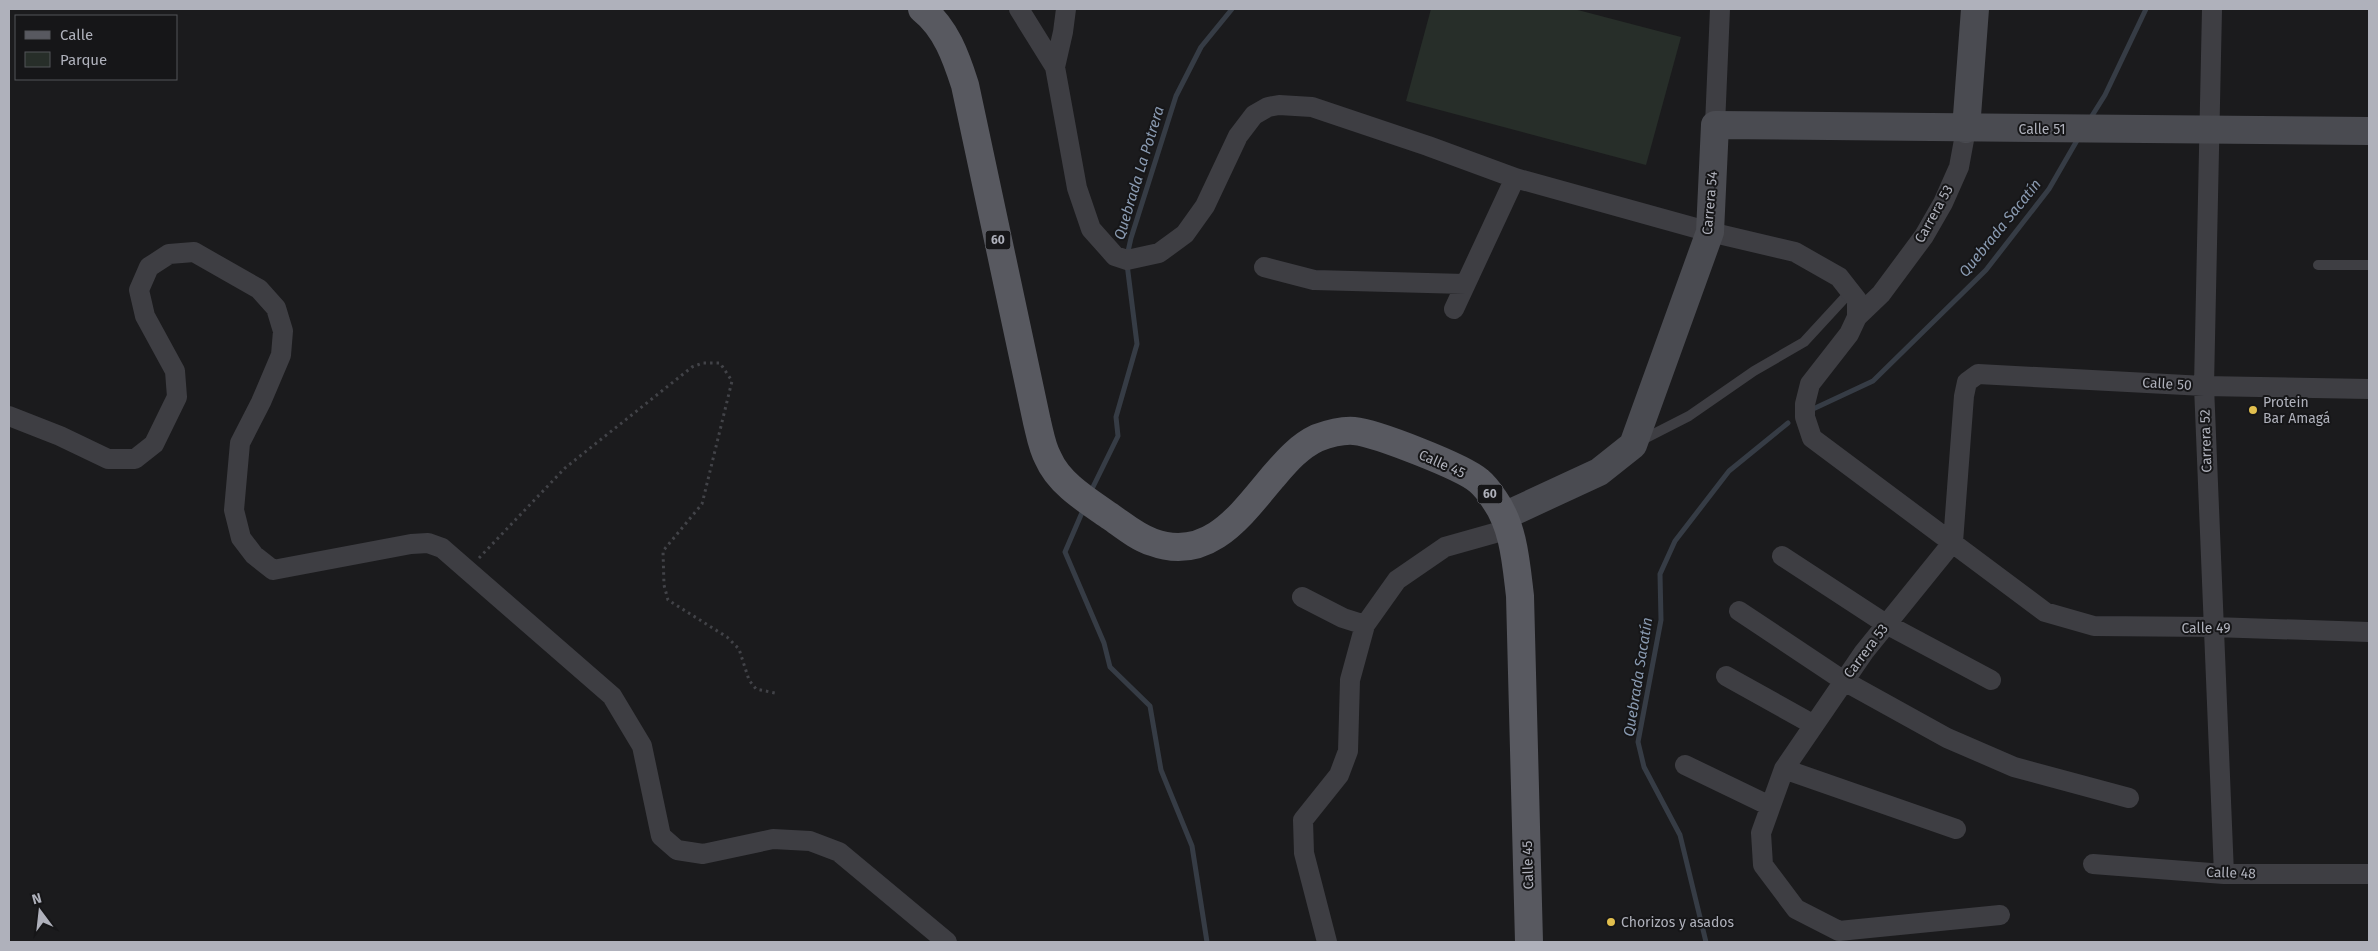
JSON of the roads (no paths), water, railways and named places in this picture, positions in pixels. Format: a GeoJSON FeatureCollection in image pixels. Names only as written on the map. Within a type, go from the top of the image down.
{"type":"FeatureCollection","features":[{"type":"Feature","properties":{"kind":"main road","name":"Calle 45"},"geometry":{"type":"LineString","coordinates":[[922,9],[932,17],[946,37],[956,58],[965,85],[1037,422],[1047,457],[1061,479],[1135,534],[1153,543],[1174,547],[1198,545],[1219,536],[1301,447],[1326,436],[1352,431],[1374,435],[1456,468],[1479,481],[1495,499],[1506,523],[1515,552],[1520,596],[1529,942]]}},
{"type":"Feature","properties":{"kind":"street"},"geometry":{"type":"LineString","coordinates":[[1019,9],[1055,67],[1078,188],[1091,229],[1115,256],[1127,260],[1159,253],[1185,234],[1205,206],[1238,136],[1254,115],[1268,107],[1279,105],[1312,107],[1515,178],[1710,232],[1795,252],[1839,277],[1857,300],[1857,317]]}},
{"type":"Feature","properties":{"kind":"street"},"geometry":{"type":"LineString","coordinates":[[1055,67],[1066,9]]}},
{"type":"Feature","properties":{"kind":"street","name":"Carrera 54"},"geometry":{"type":"LineString","coordinates":[[1633,445],[1710,232],[1720,9]]}},
{"type":"Feature","properties":{"kind":"street","name":"Carrera 53"},"geometry":{"type":"LineString","coordinates":[[1975,9],[1966,129],[1959,167],[1939,211],[1924,236],[1881,294],[1857,317],[1849,334],[1810,384],[1805,404],[1805,417],[1812,438],[1952,542],[1886,624],[1844,681],[1784,769],[1761,833],[1762,865],[1796,909],[1839,931],[2000,915]]}},
{"type":"Feature","properties":{"kind":"street","name":"Carrera 52"},"geometry":{"type":"LineString","coordinates":[[2212,9],[2204,386],[2224,874]]}},
{"type":"Feature","properties":{"kind":"street","name":"Calle 51"},"geometry":{"type":"LineString","coordinates":[[1715,125],[2369,132]]}},
{"type":"Feature","properties":{"kind":"street"},"geometry":{"type":"LineString","coordinates":[[1454,309],[1515,178]]}},
{"type":"Feature","properties":{"kind":"street"},"geometry":{"type":"LineString","coordinates":[[9,416],[60,436],[108,459],[134,460],[154,444],[177,397],[175,372],[145,316],[139,290],[150,267],[169,254],[194,252],[259,289],[276,308],[283,332],[280,355],[262,402],[240,443],[234,510],[241,538],[254,555],[274,570],[411,544],[428,544],[442,548],[612,696],[642,746],[661,836],[678,850],[703,854],[773,839],[810,841],[839,852],[947,942]]}},
{"type":"Feature","properties":{"kind":"street"},"geometry":{"type":"LineString","coordinates":[[1264,267],[1314,280],[1465,284]]}},
{"type":"Feature","properties":{"kind":"street","name":"Calle 50"},"geometry":{"type":"LineString","coordinates":[[1952,542],[1964,396],[1967,382],[1978,374],[2204,386],[2369,389]]}},
{"type":"Feature","properties":{"kind":"street"},"geometry":{"type":"LineString","coordinates":[[1327,942],[1304,853],[1303,820],[1339,775],[1348,751],[1350,680],[1365,626],[1397,580],[1444,547],[1506,523],[1600,472],[1633,445]]}},
{"type":"Feature","properties":{"kind":"street","name":"Calle 49"},"geometry":{"type":"LineString","coordinates":[[1952,542],[2045,612],[2094,626],[2213,627],[2369,632]]}},
{"type":"Feature","properties":{"kind":"street"},"geometry":{"type":"LineString","coordinates":[[1782,556],[1886,624],[1991,680]]}},
{"type":"Feature","properties":{"kind":"street"},"geometry":{"type":"LineString","coordinates":[[1302,598],[1365,626]]}},
{"type":"Feature","properties":{"kind":"street"},"geometry":{"type":"LineString","coordinates":[[1739,611],[1844,681],[1948,738],[2014,768],[2129,798]]}},
{"type":"Feature","properties":{"kind":"street"},"geometry":{"type":"LineString","coordinates":[[1726,676],[1814,725]]}},
{"type":"Feature","properties":{"kind":"street"},"geometry":{"type":"LineString","coordinates":[[1685,765],[1770,806]]}},
{"type":"Feature","properties":{"kind":"street"},"geometry":{"type":"LineString","coordinates":[[1784,769],[1956,829]]}},
{"type":"Feature","properties":{"kind":"street","name":"Calle 48"},"geometry":{"type":"LineString","coordinates":[[2093,864],[2224,874],[2369,874]]}},
{"type":"Feature","properties":{"kind":"lane"},"geometry":{"type":"LineString","coordinates":[[2318,265],[2369,266]]}},
{"type":"Feature","properties":{"kind":"lane"},"geometry":{"type":"LineString","coordinates":[[1633,445],[1689,416],[1754,371],[1804,342],[1850,292]]}},
{"type":"Feature","properties":{"kind":"waterway","name":"Quebrada La Potrera"},"geometry":{"type":"LineString","coordinates":[[1127,256],[1176,96],[1201,47],[1232,9]]}},
{"type":"Feature","properties":{"kind":"waterway","name":"Quebrada Sacatín"},"geometry":{"type":"LineString","coordinates":[[2090,119],[2105,95],[2146,9]]}},
{"type":"Feature","properties":{"kind":"waterway","name":"Quebrada Sacatín"},"geometry":{"type":"LineString","coordinates":[[1813,409],[1873,381],[1986,270],[2049,189],[2079,137]]}},
{"type":"Feature","properties":{"kind":"waterway","name":"Quebrada La Potrera"},"geometry":{"type":"LineString","coordinates":[[1090,493],[1118,436],[1116,417],[1137,344],[1127,264]]}},
{"type":"Feature","properties":{"kind":"waterway","name":"Quebrada Sacatín"},"geometry":{"type":"LineString","coordinates":[[1706,942],[1680,835],[1644,767],[1638,742],[1661,620],[1660,574],[1675,541],[1729,471],[1788,423]]}},
{"type":"Feature","properties":{"kind":"waterway","name":"Quebrada La Potrera"},"geometry":{"type":"LineString","coordinates":[[1084,508],[1065,552],[1104,643],[1110,667],[1150,706],[1161,770],[1192,846],[1207,942]]}},
{"type":"Feature","properties":{"kind":"place","name":"Protein Bar Amagá"},"geometry":{"type":"Point","coordinates":[2253,410]}},
{"type":"Feature","properties":{"kind":"place","name":"Chorizos y asados"},"geometry":{"type":"Point","coordinates":[1611,922]}}]}
